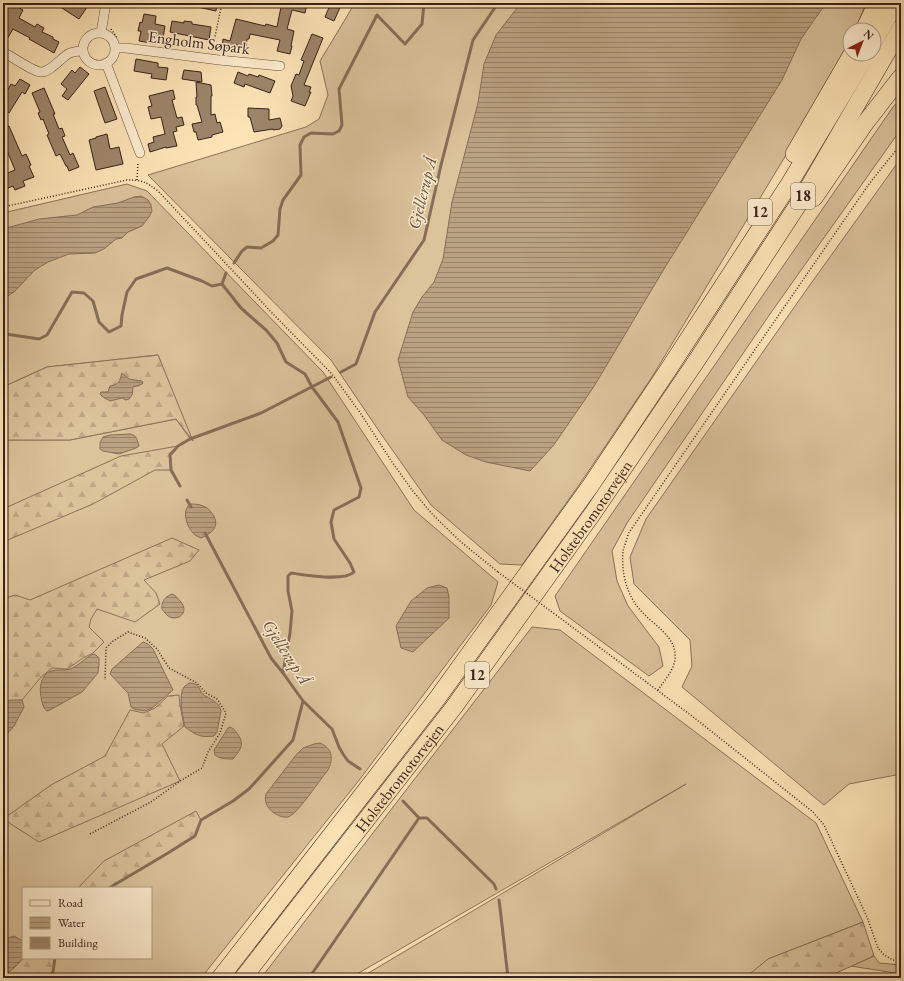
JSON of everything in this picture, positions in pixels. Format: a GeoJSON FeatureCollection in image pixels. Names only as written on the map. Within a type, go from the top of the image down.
{"type":"FeatureCollection","features":[{"type":"Feature","properties":{"kind":"highway"},"geometry":{"type":"LineString","coordinates":[[868,22],[876,3]]}},
{"type":"Feature","properties":{"kind":"highway"},"geometry":{"type":"LineString","coordinates":[[882,27],[896,3]]}},
{"type":"Feature","properties":{"kind":"highway","name":"Holstebromotorvejen"},"geometry":{"type":"LineString","coordinates":[[242,978],[454,707],[593,513],[697,360],[802,197],[901,28]]}},
{"type":"Feature","properties":{"kind":"highway","name":"12"},"geometry":{"type":"LineString","coordinates":[[668,370],[689,330],[727,269],[847,62]]}},
{"type":"Feature","properties":{"kind":"highway","name":"Holstebromotorvejen"},"geometry":{"type":"LineString","coordinates":[[220,978],[436,700],[591,484],[668,370],[788,186],[862,62]]}},
{"type":"Feature","properties":{"kind":"highway","name":"12"},"geometry":{"type":"LineString","coordinates":[[697,360],[782,244],[866,122],[901,77]]}},
{"type":"Feature","properties":{"kind":"street"},"geometry":{"type":"LineString","coordinates":[[101,33],[106,3]]}},
{"type":"Feature","properties":{"kind":"street"},"geometry":{"type":"LineString","coordinates":[[101,33],[110,38],[115,48],[115,52],[110,61],[101,65],[96,65],[87,60],[83,51],[85,41],[88,37],[101,33]]}},
{"type":"Feature","properties":{"kind":"street","name":"Engholm Søpark"},"geometry":{"type":"LineString","coordinates":[[115,48],[121,47],[211,59],[280,66]]}},
{"type":"Feature","properties":{"kind":"street"},"geometry":{"type":"LineString","coordinates":[[3,52],[35,71],[42,72],[49,70],[68,54],[74,51],[83,51]]}},
{"type":"Feature","properties":{"kind":"street"},"geometry":{"type":"LineString","coordinates":[[106,63],[140,153]]}},
{"type":"Feature","properties":{"kind":"path"},"geometry":{"type":"LineString","coordinates":[[211,59],[222,3]]}},
{"type":"Feature","properties":{"kind":"path"},"geometry":{"type":"LineString","coordinates":[[658,690],[673,668],[675,650],[667,635],[642,613],[632,599],[626,584],[623,567],[624,550],[628,534],[869,184],[901,144]]}},
{"type":"Feature","properties":{"kind":"path"},"geometry":{"type":"LineString","coordinates":[[137,180],[140,153]]}},
{"type":"Feature","properties":{"kind":"path"},"geometry":{"type":"LineString","coordinates":[[3,207],[127,180],[147,182],[158,191],[275,316],[332,374],[361,414],[392,462],[422,502],[447,529],[498,572],[658,690],[813,812],[824,825],[867,917],[878,948],[884,955],[893,960],[901,961]]}},
{"type":"Feature","properties":{"kind":"path"},"geometry":{"type":"LineString","coordinates":[[90,834],[151,802],[180,781],[202,768],[208,752],[220,733],[226,713],[217,699],[206,693],[197,683],[169,668],[157,649],[145,638],[128,632],[113,641],[106,648],[105,680]]}},
{"type":"Feature","properties":{"kind":"green space"},"geometry":{"type":"Polygon","coordinates":[[[355,3],[866,3],[858,22],[842,22],[842,54],[789,150],[652,377],[579,485],[522,565],[500,564],[431,505],[331,360],[148,175],[306,127],[319,119],[328,95],[320,61],[355,3]]]}},
{"type":"Feature","properties":{"kind":"green space"},"geometry":{"type":"Polygon","coordinates":[[[901,98],[901,129],[770,314],[627,523],[612,551],[617,581],[628,606],[659,647],[663,666],[649,676],[560,611],[555,596],[893,107],[901,98]]]}},
{"type":"Feature","properties":{"kind":"green space"},"geometry":{"type":"Polygon","coordinates":[[[901,158],[901,774],[849,784],[824,805],[682,687],[692,666],[690,640],[634,584],[630,557],[646,519],[901,158]]]}},
{"type":"Feature","properties":{"kind":"green space"},"geometry":{"type":"Polygon","coordinates":[[[127,184],[147,191],[323,372],[414,510],[498,582],[491,605],[360,779],[201,978],[3,978],[3,440],[70,440],[176,419],[191,440],[158,355],[47,367],[3,387],[3,213],[127,184]]]}},
{"type":"Feature","properties":{"kind":"green space"},"geometry":{"type":"Polygon","coordinates":[[[158,355],[193,441],[176,419],[70,440],[3,440],[3,387],[47,367],[158,355]]]}},
{"type":"Feature","properties":{"kind":"green space"},"geometry":{"type":"Polygon","coordinates":[[[178,446],[170,455],[171,470],[155,470],[93,504],[3,542],[3,509],[121,456],[178,446]]]}},
{"type":"Feature","properties":{"kind":"green space"},"geometry":{"type":"Polygon","coordinates":[[[172,538],[199,550],[190,561],[144,580],[156,593],[160,604],[135,622],[97,609],[91,619],[89,627],[104,642],[93,653],[67,669],[52,668],[41,677],[22,700],[3,702],[3,599],[15,595],[30,600],[172,538]]]}},
{"type":"Feature","properties":{"kind":"green space"},"geometry":{"type":"Polygon","coordinates":[[[532,627],[560,630],[816,823],[863,922],[768,959],[746,978],[360,978],[686,784],[350,978],[261,978],[532,627]]]}},
{"type":"Feature","properties":{"kind":"green space"},"geometry":{"type":"Polygon","coordinates":[[[179,695],[184,726],[162,744],[180,781],[39,842],[3,819],[51,785],[105,756],[130,710],[144,713],[155,708],[168,696],[179,695]]]}},
{"type":"Feature","properties":{"kind":"green space"},"geometry":{"type":"Polygon","coordinates":[[[196,811],[201,820],[195,836],[111,887],[79,887],[104,861],[196,811]]]}},
{"type":"Feature","properties":{"kind":"green space"},"geometry":{"type":"Polygon","coordinates":[[[863,922],[874,956],[825,978],[746,978],[768,959],[863,922]]]}},
{"type":"Feature","properties":{"kind":"green space"},"geometry":{"type":"Polygon","coordinates":[[[874,956],[879,963],[901,965],[901,974],[851,966],[874,956]]]}},
{"type":"Feature","properties":{"kind":"green space"},"geometry":{"type":"Polygon","coordinates":[[[22,959],[55,959],[52,978],[3,978],[22,959]]]}},
{"type":"Feature","properties":{"kind":"water"},"geometry":{"type":"Polygon","coordinates":[[[521,3],[826,3],[801,39],[782,80],[667,264],[593,388],[553,446],[530,471],[486,462],[466,455],[442,440],[424,415],[408,397],[398,360],[413,312],[422,297],[434,282],[443,259],[452,202],[478,103],[484,64],[496,35],[521,3]]]}},
{"type":"Feature","properties":{"kind":"water"},"geometry":{"type":"Polygon","coordinates":[[[141,196],[148,200],[152,211],[142,226],[128,232],[122,238],[116,239],[104,249],[95,253],[69,254],[48,262],[35,270],[14,292],[3,299],[3,229],[39,219],[77,215],[93,207],[118,203],[141,196]]]}},
{"type":"Feature","properties":{"kind":"water"},"geometry":{"type":"Polygon","coordinates":[[[122,373],[129,379],[142,381],[143,383],[133,387],[132,395],[129,399],[126,400],[122,398],[110,401],[103,397],[100,394],[101,392],[108,392],[110,386],[119,382],[122,373]]]}},
{"type":"Feature","properties":{"kind":"water"},"geometry":{"type":"Polygon","coordinates":[[[110,435],[134,435],[137,440],[139,446],[136,448],[119,454],[100,449],[100,443],[103,437],[110,435]]]}},
{"type":"Feature","properties":{"kind":"water"},"geometry":{"type":"Polygon","coordinates":[[[190,504],[200,505],[206,508],[214,516],[216,524],[215,528],[206,536],[201,538],[195,535],[186,520],[187,507],[190,504]]]}},
{"type":"Feature","properties":{"kind":"water"},"geometry":{"type":"Polygon","coordinates":[[[439,585],[447,588],[449,597],[449,618],[413,652],[401,648],[396,626],[411,601],[427,588],[439,585]]]}},
{"type":"Feature","properties":{"kind":"water"},"geometry":{"type":"Polygon","coordinates":[[[172,594],[177,597],[184,607],[182,614],[176,618],[168,616],[162,607],[164,599],[172,594]]]}},
{"type":"Feature","properties":{"kind":"water"},"geometry":{"type":"Polygon","coordinates":[[[143,642],[148,644],[153,649],[173,690],[152,708],[145,711],[131,707],[128,693],[110,674],[112,669],[143,642]]]}},
{"type":"Feature","properties":{"kind":"water"},"geometry":{"type":"Polygon","coordinates":[[[94,654],[99,658],[98,673],[82,692],[47,711],[43,705],[40,693],[45,675],[51,671],[68,670],[94,654]]]}},
{"type":"Feature","properties":{"kind":"water"},"geometry":{"type":"Polygon","coordinates":[[[189,683],[197,685],[203,694],[216,703],[220,708],[221,711],[217,732],[214,736],[205,737],[198,735],[185,727],[181,695],[184,687],[189,683]]]}},
{"type":"Feature","properties":{"kind":"water"},"geometry":{"type":"Polygon","coordinates":[[[22,700],[24,707],[14,726],[7,734],[3,734],[3,702],[22,700]]]}},
{"type":"Feature","properties":{"kind":"water"},"geometry":{"type":"Polygon","coordinates":[[[230,727],[239,736],[241,746],[233,759],[221,758],[215,755],[214,750],[230,727]]]}},
{"type":"Feature","properties":{"kind":"water"},"geometry":{"type":"Polygon","coordinates":[[[320,743],[327,748],[331,754],[331,761],[328,770],[292,815],[284,817],[274,813],[267,805],[265,800],[266,794],[303,748],[320,743]]]}},
{"type":"Feature","properties":{"kind":"water"},"geometry":{"type":"Polygon","coordinates":[[[14,936],[22,940],[22,959],[3,977],[3,940],[14,936]]]}},
{"type":"Feature","properties":{"kind":"building"},"geometry":{"type":"Polygon","coordinates":[[[6,3],[11,3],[23,10],[19,18],[35,27],[37,24],[44,28],[42,32],[53,37],[53,39],[59,42],[54,53],[13,29],[3,46],[3,22],[7,15],[3,12],[3,8],[6,3]]]}},
{"type":"Feature","properties":{"kind":"building"},"geometry":{"type":"Polygon","coordinates":[[[54,3],[90,3],[79,19],[54,3]]]}},
{"type":"Feature","properties":{"kind":"building"},"geometry":{"type":"Polygon","coordinates":[[[194,3],[217,3],[216,11],[193,6],[194,3]]]}},
{"type":"Feature","properties":{"kind":"building"},"geometry":{"type":"Polygon","coordinates":[[[276,3],[307,3],[305,13],[292,10],[287,29],[294,31],[290,54],[277,51],[280,40],[250,34],[249,39],[247,39],[246,47],[236,45],[235,50],[222,47],[223,39],[230,41],[236,19],[265,26],[266,24],[277,27],[281,7],[275,6],[276,3]]]}},
{"type":"Feature","properties":{"kind":"building"},"geometry":{"type":"Polygon","coordinates":[[[331,3],[342,3],[334,21],[325,17],[331,3]]]}},
{"type":"Feature","properties":{"kind":"building"},"geometry":{"type":"Polygon","coordinates":[[[144,14],[156,16],[155,24],[165,26],[163,38],[153,36],[151,43],[139,41],[141,31],[138,31],[144,14]]]}},
{"type":"Feature","properties":{"kind":"building"},"geometry":{"type":"Polygon","coordinates":[[[172,21],[184,23],[184,21],[192,22],[192,24],[211,27],[209,40],[170,32],[172,21]]]}},
{"type":"Feature","properties":{"kind":"building"},"geometry":{"type":"Polygon","coordinates":[[[312,34],[323,38],[304,85],[311,87],[309,92],[311,92],[305,106],[291,101],[293,96],[291,86],[296,74],[299,75],[304,61],[301,60],[312,34]]]}},
{"type":"Feature","properties":{"kind":"building"},"geometry":{"type":"Polygon","coordinates":[[[136,59],[158,63],[158,67],[168,68],[166,80],[151,78],[152,74],[134,71],[136,59]]]}},
{"type":"Feature","properties":{"kind":"building"},"geometry":{"type":"Polygon","coordinates":[[[80,67],[89,74],[68,100],[62,96],[67,89],[61,84],[72,70],[75,73],[80,67]]]}},
{"type":"Feature","properties":{"kind":"building"},"geometry":{"type":"Polygon","coordinates":[[[184,70],[201,72],[202,82],[182,79],[184,70]]]}},
{"type":"Feature","properties":{"kind":"building"},"geometry":{"type":"Polygon","coordinates":[[[238,72],[248,76],[249,74],[258,77],[259,75],[275,81],[270,93],[245,84],[244,87],[234,83],[238,72]]]}},
{"type":"Feature","properties":{"kind":"building"},"geometry":{"type":"Polygon","coordinates":[[[20,79],[30,85],[25,94],[22,92],[9,113],[3,109],[3,94],[5,90],[7,91],[11,84],[15,86],[20,79]]]}},
{"type":"Feature","properties":{"kind":"building"},"geometry":{"type":"Polygon","coordinates":[[[196,82],[211,85],[211,115],[215,114],[217,123],[220,122],[223,132],[212,135],[212,137],[198,140],[192,124],[202,122],[196,105],[196,82]]]}},
{"type":"Feature","properties":{"kind":"building"},"geometry":{"type":"Polygon","coordinates":[[[105,87],[117,119],[105,123],[94,91],[105,87]]]}},
{"type":"Feature","properties":{"kind":"building"},"geometry":{"type":"Polygon","coordinates":[[[44,88],[55,114],[53,114],[59,129],[62,128],[65,136],[62,137],[70,155],[73,153],[79,167],[69,171],[60,154],[56,156],[47,135],[49,134],[43,119],[41,120],[38,113],[40,112],[32,93],[44,88]]]}},
{"type":"Feature","properties":{"kind":"building"},"geometry":{"type":"Polygon","coordinates":[[[173,90],[175,99],[172,100],[177,118],[182,117],[184,125],[176,127],[177,131],[173,132],[177,146],[166,147],[150,152],[148,144],[154,142],[153,137],[165,134],[161,117],[151,119],[148,107],[152,106],[149,96],[173,90]]]}},
{"type":"Feature","properties":{"kind":"building"},"geometry":{"type":"Polygon","coordinates":[[[248,108],[269,109],[269,120],[280,118],[282,126],[280,129],[254,132],[250,117],[248,117],[248,108]]]}},
{"type":"Feature","properties":{"kind":"building"},"geometry":{"type":"Polygon","coordinates":[[[9,126],[22,156],[26,154],[34,177],[23,181],[25,186],[15,190],[13,186],[6,189],[3,183],[3,175],[15,170],[6,148],[3,150],[3,128],[9,126]]]}},
{"type":"Feature","properties":{"kind":"building"},"geometry":{"type":"Polygon","coordinates":[[[107,134],[110,149],[119,147],[123,164],[96,170],[89,140],[107,134]]]}},
{"type":"Feature","properties":{"kind":"waterway"},"geometry":{"type":"LineString","coordinates":[[234,263],[242,251],[247,247],[261,248],[273,241],[278,235],[280,209],[283,200],[301,175],[300,145],[304,137],[311,133],[333,134],[339,131],[342,125],[339,89],[377,15],[405,44],[422,24],[424,3]]}},
{"type":"Feature","properties":{"kind":"waterway","name":"Gjellerup Å"},"geometry":{"type":"LineString","coordinates":[[341,372],[356,364],[375,312],[424,240],[441,165],[473,40],[498,3]]}},
{"type":"Feature","properties":{"kind":"waterway"},"geometry":{"type":"LineString","coordinates":[[3,337],[6,334],[39,339],[47,335],[72,292],[84,293],[93,301],[99,322],[109,332],[121,326],[127,292],[136,279],[167,268],[212,286],[222,284],[226,273]]}},
{"type":"Feature","properties":{"kind":"waterway"},"geometry":{"type":"LineString","coordinates":[[222,284],[241,308],[266,330],[277,343],[286,362],[305,374],[312,387],[338,422],[361,488],[359,497],[334,510],[331,522],[334,539],[350,563],[354,572],[342,577],[291,573],[288,576],[288,591],[292,611],[283,673]]}},
{"type":"Feature","properties":{"kind":"waterway","name":"Gjellerup Å"},"geometry":{"type":"LineString","coordinates":[[180,486],[171,470],[170,455],[178,446],[190,439],[261,413],[331,377]]}},
{"type":"Feature","properties":{"kind":"waterway"},"geometry":{"type":"LineString","coordinates":[[187,500],[191,507]]}},
{"type":"Feature","properties":{"kind":"waterway","name":"Gjellerup Å"},"geometry":{"type":"LineString","coordinates":[[205,533],[271,658],[303,701],[332,729],[339,747],[348,761],[360,769]]}},
{"type":"Feature","properties":{"kind":"waterway"},"geometry":{"type":"LineString","coordinates":[[111,887],[195,836],[201,820],[233,801],[249,789],[293,740],[303,701]]}},
{"type":"Feature","properties":{"kind":"waterway","name":"Gjellerup Å"},"geometry":{"type":"LineString","coordinates":[[403,801],[419,818]]}},
{"type":"Feature","properties":{"kind":"waterway"},"geometry":{"type":"LineString","coordinates":[[419,818],[427,818],[494,884],[496,889]]}},
{"type":"Feature","properties":{"kind":"waterway","name":"Gjellerup Å"},"geometry":{"type":"LineString","coordinates":[[309,978],[419,818]]}},
{"type":"Feature","properties":{"kind":"waterway"},"geometry":{"type":"LineString","coordinates":[[499,900],[508,978]]}},
{"type":"Feature","properties":{"kind":"waterway"},"geometry":{"type":"LineString","coordinates":[[52,978],[55,959]]}}]}
